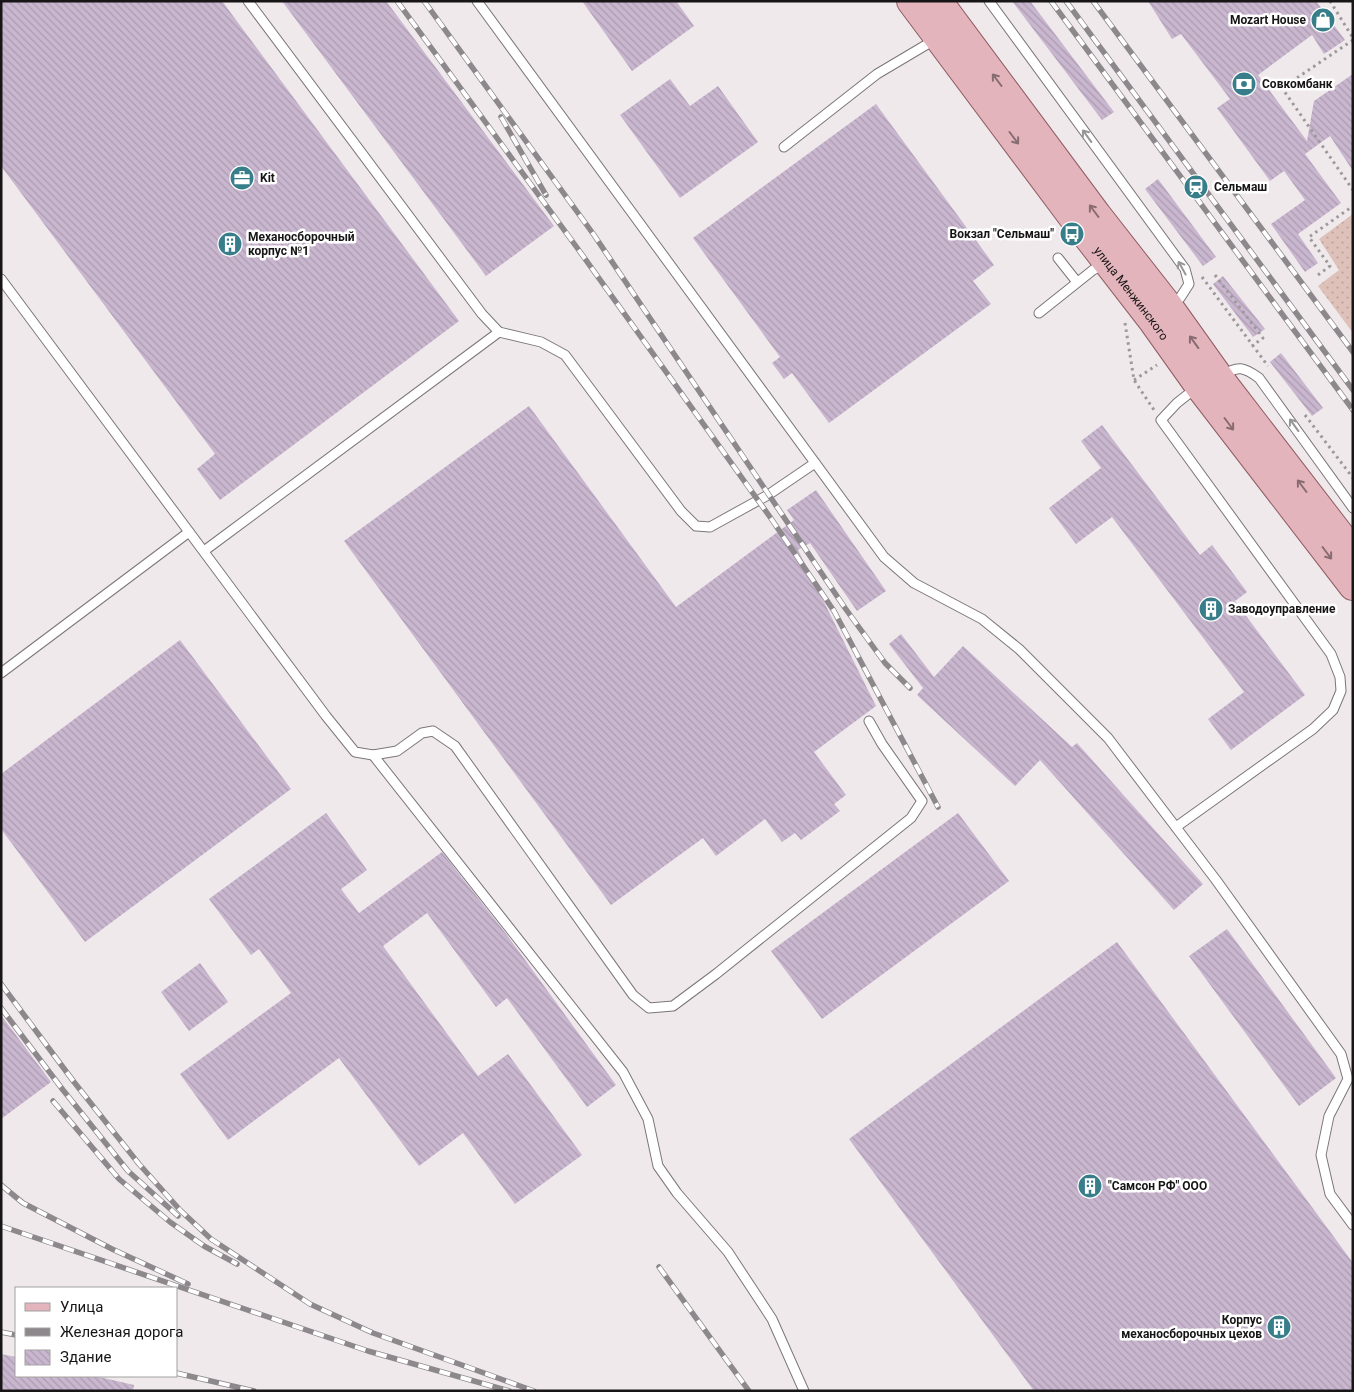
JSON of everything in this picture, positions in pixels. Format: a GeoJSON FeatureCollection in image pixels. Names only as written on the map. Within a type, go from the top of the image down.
{"type":"FeatureCollection","features":[{"type":"Feature","properties":{"kind":"main road","name":"улица Менжинского"},"geometry":{"type":"LineString","coordinates":[[911,1],[1115,256],[1169,307],[1209,381],[1353,586]]}},
{"type":"Feature","properties":{"kind":"main road","name":"улица Менжинского"},"geometry":{"type":"LineString","coordinates":[[938,1],[1115,256],[1152,320],[1209,381],[1353,552]]}},
{"type":"Feature","properties":{"kind":"lane"},"geometry":{"type":"LineString","coordinates":[[248,1],[482,314],[499,332],[540,342],[565,355],[681,511],[696,526],[710,527],[768,494],[815,463]]}},
{"type":"Feature","properties":{"kind":"lane"},"geometry":{"type":"LineString","coordinates":[[477,1],[884,556],[914,583],[982,619],[1019,650],[1108,738],[1216,880],[1341,1054],[1348,1079],[1329,1116],[1321,1155],[1330,1194],[1353,1225]]}},
{"type":"Feature","properties":{"kind":"lane"},"geometry":{"type":"LineString","coordinates":[[989,1],[1184,269],[1189,284],[1180,298],[1169,307]]}},
{"type":"Feature","properties":{"kind":"lane"},"geometry":{"type":"LineString","coordinates":[[784,147],[877,74],[939,37]]}},
{"type":"Feature","properties":{"kind":"lane"},"geometry":{"type":"LineString","coordinates":[[1040,313],[1077,282],[1115,256]]}},
{"type":"Feature","properties":{"kind":"lane"},"geometry":{"type":"LineString","coordinates":[[1058,258],[1077,282]]}},
{"type":"Feature","properties":{"kind":"lane"},"geometry":{"type":"LineString","coordinates":[[1,278],[326,716],[355,752],[373,755],[397,751],[422,733],[433,731],[455,746],[633,995],[649,1008],[673,1006],[912,818],[922,801],[882,744],[869,721]]}},
{"type":"Feature","properties":{"kind":"lane"},"geometry":{"type":"LineString","coordinates":[[204,551],[499,332]]}},
{"type":"Feature","properties":{"kind":"lane"},"geometry":{"type":"LineString","coordinates":[[1176,827],[1313,729],[1333,710],[1341,691],[1340,677],[1331,654],[1161,420],[1176,403],[1209,381],[1234,369],[1246,369],[1260,378],[1353,508]]}},
{"type":"Feature","properties":{"kind":"lane"},"geometry":{"type":"LineString","coordinates":[[1,673],[189,532]]}},
{"type":"Feature","properties":{"kind":"lane"},"geometry":{"type":"LineString","coordinates":[[373,755],[623,1072],[648,1119],[658,1166],[677,1193],[728,1252],[772,1319],[804,1391]]}},
{"type":"Feature","properties":{"kind":"path"},"geometry":{"type":"LineString","coordinates":[[1330,1],[1353,39],[1282,88],[1353,190]]}},
{"type":"Feature","properties":{"kind":"path"},"geometry":{"type":"LineString","coordinates":[[1318,275],[1330,266],[1309,236],[1353,206]]}},
{"type":"Feature","properties":{"kind":"path"},"geometry":{"type":"LineString","coordinates":[[1215,275],[1263,338],[1252,346]]}},
{"type":"Feature","properties":{"kind":"path"},"geometry":{"type":"LineString","coordinates":[[1134,380],[1158,364]]}},
{"type":"Feature","properties":{"kind":"shaded area"},"geometry":{"type":"Polygon","coordinates":[[[1353,214],[1353,333],[1318,286],[1339,270],[1319,239],[1353,214]]]}},
{"type":"Feature","properties":{"kind":"building","name":"Механосборочный корпус №1"},"geometry":{"type":"Polygon","coordinates":[[[1,1],[222,1],[459,321],[220,500],[197,469],[215,454],[1,166],[1,1]]]}},
{"type":"Feature","properties":{"kind":"building"},"geometry":{"type":"Polygon","coordinates":[[[282,1],[386,1],[554,226],[486,276],[282,1]]]}},
{"type":"Feature","properties":{"kind":"building"},"geometry":{"type":"Polygon","coordinates":[[[582,1],[676,1],[694,26],[632,71],[582,1]]]}},
{"type":"Feature","properties":{"kind":"building"},"geometry":{"type":"Polygon","coordinates":[[[1012,1],[1030,1],[1114,112],[1102,120],[1012,1]]]}},
{"type":"Feature","properties":{"kind":"building"},"geometry":{"type":"Polygon","coordinates":[[[1148,1],[1316,1],[1345,40],[1324,54],[1312,35],[1258,75],[1307,141],[1314,101],[1353,74],[1353,171],[1330,136],[1305,154],[1341,203],[1298,234],[1318,263],[1305,272],[1271,224],[1305,200],[1284,171],[1270,181],[1217,108],[1230,99],[1181,34],[1172,39],[1148,1]]]}},
{"type":"Feature","properties":{"kind":"building"},"geometry":{"type":"Polygon","coordinates":[[[670,79],[690,106],[718,86],[758,142],[680,198],[620,115],[670,79]]]}},
{"type":"Feature","properties":{"kind":"building"},"geometry":{"type":"Polygon","coordinates":[[[876,104],[994,265],[973,281],[991,304],[829,423],[792,373],[784,379],[772,363],[780,357],[693,238],[876,104]]]}},
{"type":"Feature","properties":{"kind":"building"},"geometry":{"type":"Polygon","coordinates":[[[1158,179],[1216,257],[1203,266],[1145,189],[1158,179]]]}},
{"type":"Feature","properties":{"kind":"building"},"geometry":{"type":"Polygon","coordinates":[[[1223,276],[1265,329],[1253,337],[1213,284],[1223,276]]]}},
{"type":"Feature","properties":{"kind":"building"},"geometry":{"type":"Polygon","coordinates":[[[1281,353],[1323,408],[1312,416],[1270,362],[1281,353]]]}},
{"type":"Feature","properties":{"kind":"building"},"geometry":{"type":"Polygon","coordinates":[[[529,406],[676,607],[794,520],[787,510],[816,490],[886,591],[857,611],[810,543],[798,550],[876,706],[814,752],[846,795],[834,804],[840,811],[801,840],[795,833],[782,842],[765,819],[716,856],[703,838],[611,905],[344,541],[529,406]]]}},
{"type":"Feature","properties":{"kind":"building","name":"Заводоуправление"},"geometry":{"type":"Polygon","coordinates":[[[1102,425],[1200,555],[1212,545],[1247,592],[1235,601],[1305,695],[1231,750],[1208,719],[1244,692],[1112,517],[1076,544],[1049,508],[1101,468],[1081,441],[1102,425]]]}},
{"type":"Feature","properties":{"kind":"building"},"geometry":{"type":"Polygon","coordinates":[[[901,634],[934,677],[963,646],[1072,747],[1077,743],[1203,884],[1174,910],[1040,760],[1015,786],[917,695],[923,688],[889,644],[901,634]]]}},
{"type":"Feature","properties":{"kind":"building"},"geometry":{"type":"Polygon","coordinates":[[[180,640],[291,789],[85,942],[1,829],[1,774],[180,640]]]}},
{"type":"Feature","properties":{"kind":"building"},"geometry":{"type":"Polygon","coordinates":[[[326,813],[367,870],[341,889],[359,913],[442,852],[507,935],[616,1085],[587,1107],[507,998],[496,1007],[427,913],[383,946],[478,1076],[508,1054],[582,1155],[515,1204],[463,1133],[419,1166],[339,1058],[228,1140],[180,1074],[291,993],[259,949],[251,955],[209,899],[326,813]]]}},
{"type":"Feature","properties":{"kind":"building"},"geometry":{"type":"Polygon","coordinates":[[[958,813],[1009,881],[822,1019],[771,951],[958,813]]]}},
{"type":"Feature","properties":{"kind":"building"},"geometry":{"type":"Polygon","coordinates":[[[1227,929],[1336,1078],[1299,1106],[1189,956],[1227,929]]]}},
{"type":"Feature","properties":{"kind":"building","name":"\"Самсон РФ\" ООО"},"geometry":{"type":"Polygon","coordinates":[[[1117,942],[1353,1263],[1353,1391],[1034,1391],[849,1139],[1117,942]]]}},
{"type":"Feature","properties":{"kind":"building"},"geometry":{"type":"Polygon","coordinates":[[[200,963],[228,1002],[189,1031],[161,992],[200,963]]]}},
{"type":"Feature","properties":{"kind":"building"},"geometry":{"type":"Polygon","coordinates":[[[1,1015],[51,1082],[1,1119],[1,1015]]]}},
{"type":"Feature","properties":{"kind":"building"},"geometry":{"type":"Polygon","coordinates":[[[1,1354],[15,1357],[15,1377],[99,1377],[134,1385],[133,1391],[1,1391],[1,1354]]]}},
{"type":"Feature","properties":{"kind":"railway"},"geometry":{"type":"LineString","coordinates":[[397,1],[770,517],[834,611],[938,807]]}},
{"type":"Feature","properties":{"kind":"railway"},"geometry":{"type":"LineString","coordinates":[[424,1],[594,235],[845,608],[885,663],[910,688]]}},
{"type":"Feature","properties":{"kind":"railway"},"geometry":{"type":"LineString","coordinates":[[1051,1],[1353,410]]}},
{"type":"Feature","properties":{"kind":"railway"},"geometry":{"type":"LineString","coordinates":[[1066,1],[1353,390]]}},
{"type":"Feature","properties":{"kind":"railway"},"geometry":{"type":"LineString","coordinates":[[1093,1],[1353,352]]}},
{"type":"Feature","properties":{"kind":"railway"},"geometry":{"type":"LineString","coordinates":[[501,117],[546,195]]}},
{"type":"Feature","properties":{"kind":"railway"},"geometry":{"type":"LineString","coordinates":[[1,984],[74,1082],[139,1164],[180,1210],[211,1239],[310,1304],[373,1333],[534,1391]]}},
{"type":"Feature","properties":{"kind":"railway"},"geometry":{"type":"LineString","coordinates":[[1,1008],[128,1171],[178,1216]]}},
{"type":"Feature","properties":{"kind":"railway"},"geometry":{"type":"LineString","coordinates":[[53,1101],[119,1179],[170,1222],[204,1246],[237,1264]]}},
{"type":"Feature","properties":{"kind":"railway"},"geometry":{"type":"LineString","coordinates":[[1,1185],[23,1203],[112,1249],[188,1284]]}},
{"type":"Feature","properties":{"kind":"railway"},"geometry":{"type":"LineString","coordinates":[[1,1226],[368,1351],[509,1391]]}},
{"type":"Feature","properties":{"kind":"railway"},"geometry":{"type":"LineString","coordinates":[[659,1267],[749,1391]]}},
{"type":"Feature","properties":{"kind":"railway"},"geometry":{"type":"LineString","coordinates":[[1,1332],[15,1335]]}},
{"type":"Feature","properties":{"kind":"railway"},"geometry":{"type":"LineString","coordinates":[[178,1373],[254,1391]]}},
{"type":"Feature","properties":{"kind":"place","name":"Mozart House"},"geometry":{"type":"Point","coordinates":[1323,20]}},
{"type":"Feature","properties":{"kind":"place","name":"Совкомбанк"},"geometry":{"type":"Point","coordinates":[1244,84]}},
{"type":"Feature","properties":{"kind":"place","name":"Kit"},"geometry":{"type":"Point","coordinates":[242,178]}},
{"type":"Feature","properties":{"kind":"place","name":"Сельмаш"},"geometry":{"type":"Point","coordinates":[1196,187]}},
{"type":"Feature","properties":{"kind":"place","name":"Вокзал \"Сельмаш\""},"geometry":{"type":"Point","coordinates":[1072,234]}},
{"type":"Feature","properties":{"kind":"place","name":"Механосборочный корпус №1"},"geometry":{"type":"Point","coordinates":[230,244]}},
{"type":"Feature","properties":{"kind":"place","name":"Заводоуправление"},"geometry":{"type":"Point","coordinates":[1211,609]}},
{"type":"Feature","properties":{"kind":"place","name":"\"Самсон РФ\" ООО"},"geometry":{"type":"Point","coordinates":[1090,1186]}},
{"type":"Feature","properties":{"kind":"place","name":"Корпус механосборочных цехов"},"geometry":{"type":"Point","coordinates":[1279,1327]}}]}
